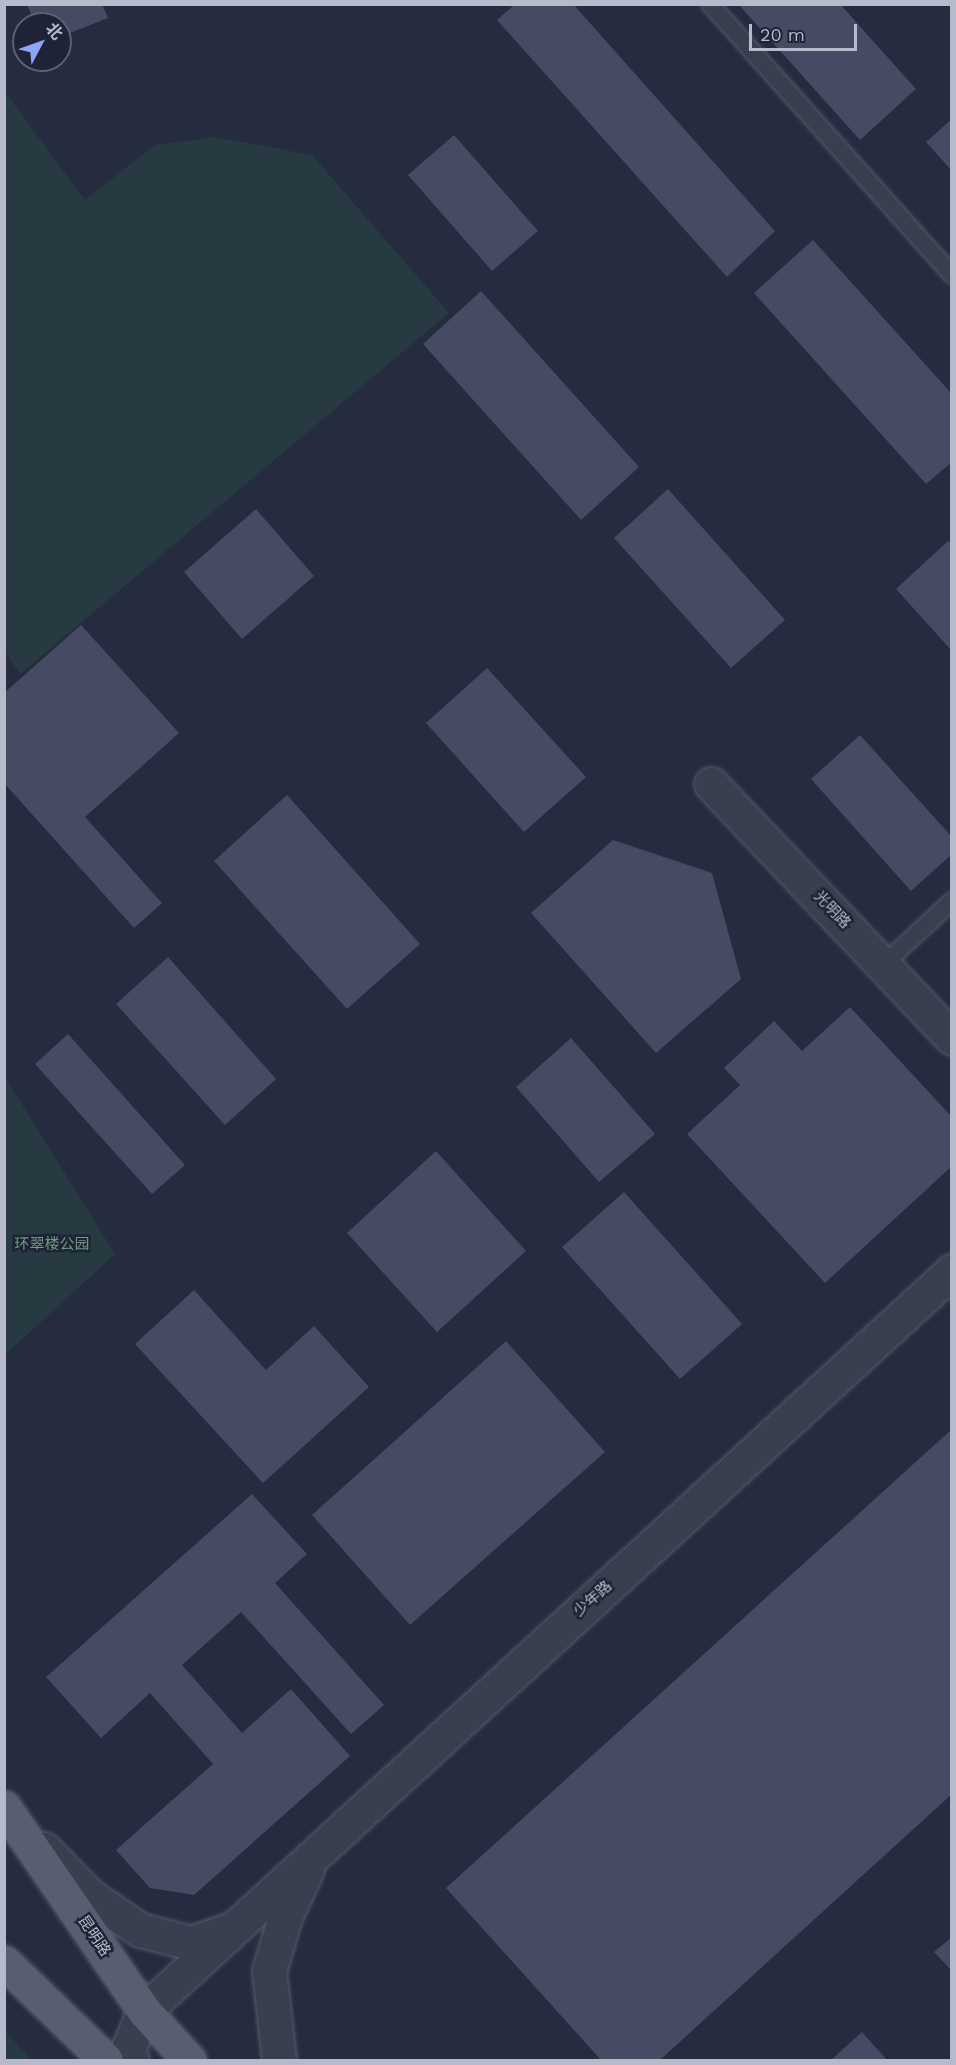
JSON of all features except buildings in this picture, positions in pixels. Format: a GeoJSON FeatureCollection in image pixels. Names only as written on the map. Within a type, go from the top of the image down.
{"type":"FeatureCollection","features":[{"type":"Feature","properties":{"kind":"main road","name":"昆明路"},"geometry":{"type":"LineString","coordinates":[[7,1813],[144,2011],[189,2061]]}},
{"type":"Feature","properties":{"kind":"main road"},"geometry":{"type":"LineString","coordinates":[[4,1962],[97,2058]]}},
{"type":"Feature","properties":{"kind":"street","name":"光明路"},"geometry":{"type":"LineString","coordinates":[[711,784],[884,964],[951,1038]]}},
{"type":"Feature","properties":{"kind":"street","name":"少年路"},"geometry":{"type":"LineString","coordinates":[[144,2011],[951,1271]]}},
{"type":"Feature","properties":{"kind":"street"},"geometry":{"type":"LineString","coordinates":[[7,1813],[90,1896],[140,1930],[191,1943],[236,1928]]}},
{"type":"Feature","properties":{"kind":"street"},"geometry":{"type":"LineString","coordinates":[[279,2061],[269,1971],[285,1917],[313,1856]]}},
{"type":"Feature","properties":{"kind":"street"},"geometry":{"type":"LineString","coordinates":[[132,2061],[128,2049],[144,2011]]}},
{"type":"Feature","properties":{"kind":"lane"},"geometry":{"type":"LineString","coordinates":[[710,4],[951,275]]}},
{"type":"Feature","properties":{"kind":"lane"},"geometry":{"type":"LineString","coordinates":[[884,964],[951,901]]}},
{"type":"Feature","properties":{"kind":"lane"},"geometry":{"type":"LineString","coordinates":[[97,2058],[144,2011]]}},
{"type":"Feature","properties":{"kind":"green space"},"geometry":{"type":"Polygon","coordinates":[[[5,92],[85,200],[155,145],[215,137],[312,155],[449,313],[20,674],[4,650],[5,92]]]}},
{"type":"Feature","properties":{"kind":"green space","name":"环翠楼公园"},"geometry":{"type":"Polygon","coordinates":[[[5,1077],[115,1254],[5,1355],[5,1077]]]}},
{"type":"Feature","properties":{"kind":"green space"},"geometry":{"type":"Polygon","coordinates":[[[5,2031],[32,2060],[5,2060],[5,2031]]]}}]}
